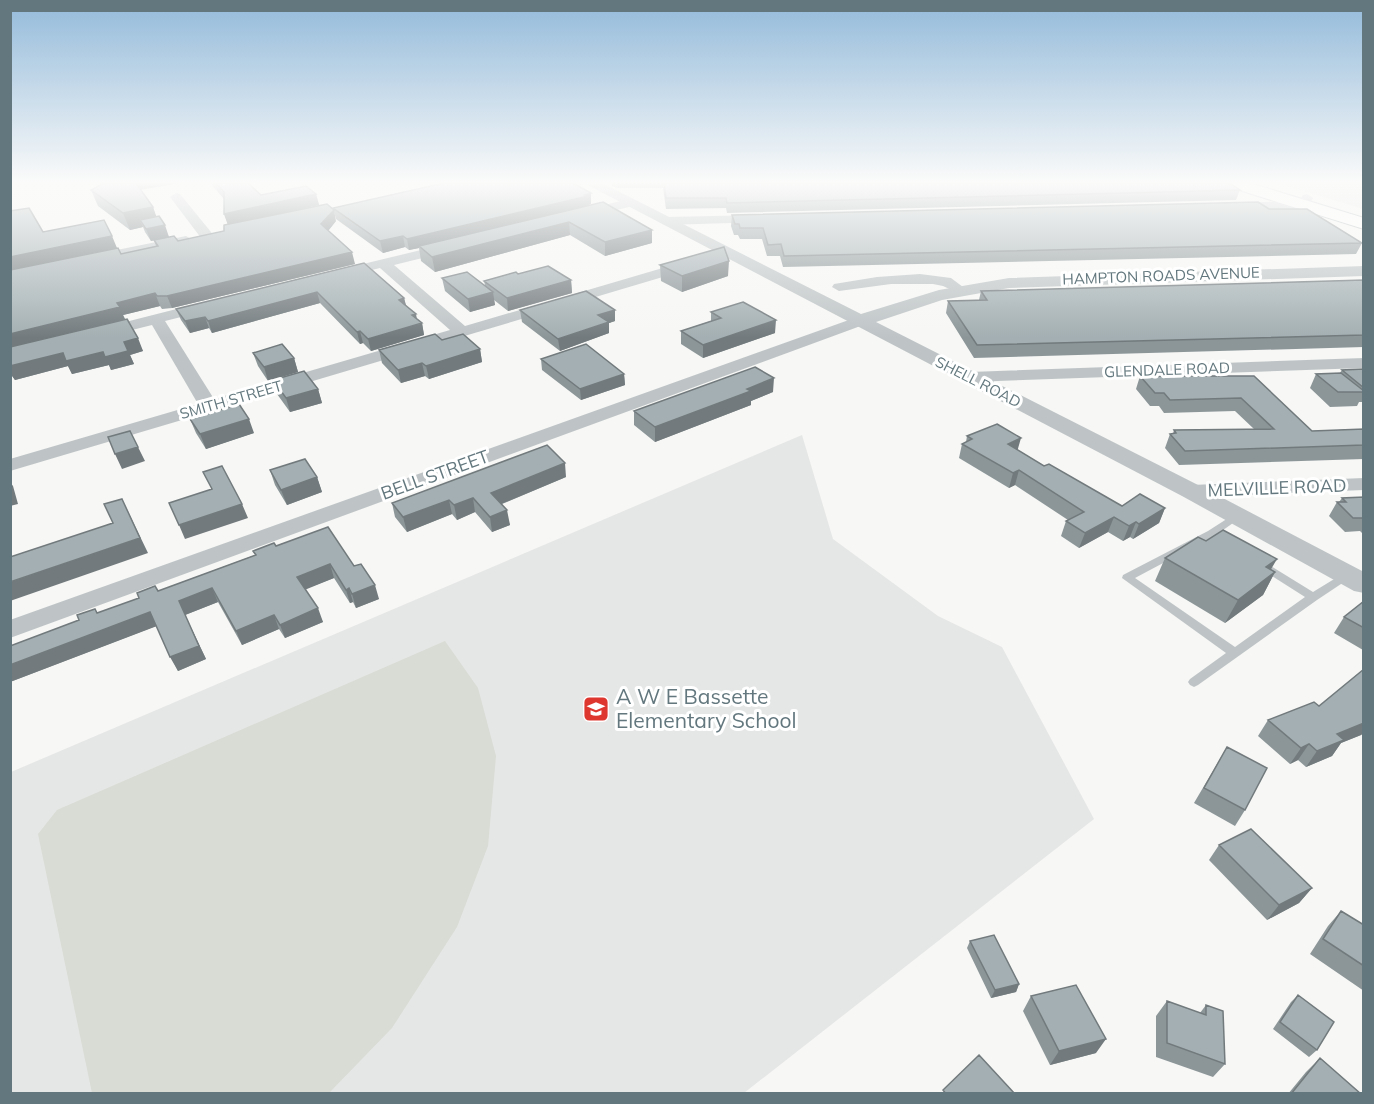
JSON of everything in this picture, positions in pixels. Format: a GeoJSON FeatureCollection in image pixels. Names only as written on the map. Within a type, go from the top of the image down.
{"type":"FeatureCollection","features":[{"type":"Feature","properties":{"kind":"street"},"geometry":{"type":"LineString","coordinates":[[80,262],[210,235]]}},
{"type":"Feature","properties":{"kind":"street","name":"SHELL ROAD"},"geometry":{"type":"LineString","coordinates":[[690,235],[1191,491],[1356,580]]}},
{"type":"Feature","properties":{"kind":"street"},"geometry":{"type":"LineString","coordinates":[[326,277],[461,244]]}},
{"type":"Feature","properties":{"kind":"street","name":"SMITH STREET"},"geometry":{"type":"LineString","coordinates":[[10,465],[727,254]]}},
{"type":"Feature","properties":{"kind":"street"},"geometry":{"type":"LineString","coordinates":[[383,263],[462,332]]}},
{"type":"Feature","properties":{"kind":"street","name":"HAMPTON ROADS AVENUE"},"geometry":{"type":"LineString","coordinates":[[860,321],[923,299],[960,290],[1009,283],[1059,279],[1364,271]]}},
{"type":"Feature","properties":{"kind":"street","name":"HAMPTON ROADS AVENUE"},"geometry":{"type":"LineString","coordinates":[[839,287],[866,282],[932,280],[946,282],[960,290]]}},
{"type":"Feature","properties":{"kind":"street"},"geometry":{"type":"LineString","coordinates":[[89,336],[224,302]]}},
{"type":"Feature","properties":{"kind":"street"},"geometry":{"type":"LineString","coordinates":[[156,319],[209,406]]}},
{"type":"Feature","properties":{"kind":"street","name":"BELL STREET"},"geometry":{"type":"LineString","coordinates":[[10,629],[860,321]]}},
{"type":"Feature","properties":{"kind":"street","name":"GLENDALE ROAD"},"geometry":{"type":"LineString","coordinates":[[970,377],[1364,363]]}},
{"type":"Feature","properties":{"kind":"street","name":"MELVILLE ROAD"},"geometry":{"type":"LineString","coordinates":[[1191,491],[1364,484]]}},
{"type":"Feature","properties":{"kind":"lane"},"geometry":{"type":"LineString","coordinates":[[1234,652],[1127,578],[1212,533],[1236,516]]}},
{"type":"Feature","properties":{"kind":"lane"},"geometry":{"type":"LineString","coordinates":[[1212,533],[1232,546]]}},
{"type":"Feature","properties":{"kind":"lane"},"geometry":{"type":"LineString","coordinates":[[1252,559],[1312,597]]}},
{"type":"Feature","properties":{"kind":"lane"},"geometry":{"type":"LineString","coordinates":[[1194,682],[1312,597],[1356,580]]}},
{"type":"Feature","properties":{"kind":"shaded area","name":"A W E Bassette Elementary School"},"geometry":{"type":"Polygon","coordinates":[[[802,435],[833,539],[938,616],[1002,647],[1094,819],[744,1093],[11,1094],[11,772],[802,435]]]}},
{"type":"Feature","properties":{"kind":"shaded area"},"geometry":{"type":"Polygon","coordinates":[[[445,641],[478,688],[496,756],[488,846],[457,927],[392,1028],[329,1093],[92,1093],[38,834],[57,810],[445,641]]]}},
{"type":"Feature","properties":{"kind":"building"},"geometry":{"type":"Polygon","coordinates":[[[10,235],[112,236],[10,257],[10,235]]]}},
{"type":"Feature","properties":{"kind":"building"},"geometry":{"type":"Polygon","coordinates":[[[208,235],[333,235],[352,252],[167,296],[157,296],[155,293],[117,303],[120,307],[10,334],[10,270],[118,248],[121,254],[158,246],[154,240],[174,236],[178,241],[208,235]]]}},
{"type":"Feature","properties":{"kind":"building"},"geometry":{"type":"Polygon","coordinates":[[[371,235],[426,235],[407,239],[403,236],[380,241],[371,235]]]}},
{"type":"Feature","properties":{"kind":"building"},"geometry":{"type":"Polygon","coordinates":[[[467,235],[520,235],[432,257],[419,246],[467,235]]]}},
{"type":"Feature","properties":{"kind":"building"},"geometry":{"type":"Polygon","coordinates":[[[592,235],[634,235],[605,242],[592,235]]]}},
{"type":"Feature","properties":{"kind":"building"},"geometry":{"type":"Polygon","coordinates":[[[765,235],[1348,235],[1362,243],[784,256],[781,244],[768,245],[765,235]]]}},
{"type":"Feature","properties":{"kind":"building"},"geometry":{"type":"Polygon","coordinates":[[[724,247],[729,261],[682,276],[660,265],[724,247]]]}},
{"type":"Feature","properties":{"kind":"building"},"geometry":{"type":"Polygon","coordinates":[[[364,263],[404,298],[399,300],[416,314],[412,315],[422,323],[368,339],[360,331],[357,332],[317,292],[208,321],[205,317],[185,321],[176,309],[364,263]]]}},
{"type":"Feature","properties":{"kind":"building"},"geometry":{"type":"Polygon","coordinates":[[[548,266],[571,280],[507,298],[484,281],[516,272],[518,274],[548,266]]]}},
{"type":"Feature","properties":{"kind":"building"},"geometry":{"type":"Polygon","coordinates":[[[467,272],[493,292],[468,299],[442,278],[467,272]]]}},
{"type":"Feature","properties":{"kind":"building"},"geometry":{"type":"Polygon","coordinates":[[[1364,280],[1364,335],[977,345],[948,301],[987,300],[981,291],[1364,280]]]}},
{"type":"Feature","properties":{"kind":"building"},"geometry":{"type":"Polygon","coordinates":[[[586,291],[615,310],[598,315],[609,322],[558,339],[520,310],[586,291]]]}},
{"type":"Feature","properties":{"kind":"building"},"geometry":{"type":"Polygon","coordinates":[[[743,302],[776,320],[703,345],[681,331],[721,318],[711,312],[743,302]]]}},
{"type":"Feature","properties":{"kind":"building"},"geometry":{"type":"Polygon","coordinates":[[[127,319],[138,338],[124,342],[128,351],[105,357],[103,352],[66,361],[63,353],[10,366],[10,347],[127,319]]]}},
{"type":"Feature","properties":{"kind":"building"},"geometry":{"type":"Polygon","coordinates":[[[435,334],[442,340],[463,334],[480,349],[426,366],[422,363],[398,370],[379,350],[435,334]]]}},
{"type":"Feature","properties":{"kind":"building"},"geometry":{"type":"Polygon","coordinates":[[[282,344],[294,358],[264,367],[253,353],[282,344]]]}},
{"type":"Feature","properties":{"kind":"building"},"geometry":{"type":"Polygon","coordinates":[[[586,344],[624,374],[580,389],[541,359],[586,344]]]}},
{"type":"Feature","properties":{"kind":"building"},"geometry":{"type":"Polygon","coordinates":[[[755,367],[774,378],[747,389],[751,391],[655,427],[634,411],[755,367]]]}},
{"type":"Feature","properties":{"kind":"building"},"geometry":{"type":"Polygon","coordinates":[[[1364,369],[1364,388],[1342,370],[1364,369]]]}},
{"type":"Feature","properties":{"kind":"building"},"geometry":{"type":"Polygon","coordinates":[[[304,371],[318,389],[286,398],[273,380],[304,371]]]}},
{"type":"Feature","properties":{"kind":"building"},"geometry":{"type":"Polygon","coordinates":[[[1341,373],[1364,392],[1338,392],[1316,374],[1341,373]]]}},
{"type":"Feature","properties":{"kind":"building"},"geometry":{"type":"Polygon","coordinates":[[[1140,376],[1254,376],[1312,431],[1364,429],[1364,445],[1185,451],[1170,434],[1176,433],[1174,430],[1274,429],[1241,398],[1170,400],[1164,393],[1155,393],[1140,376]]]}},
{"type":"Feature","properties":{"kind":"building"},"geometry":{"type":"Polygon","coordinates":[[[239,404],[249,419],[200,434],[190,419],[239,404]]]}},
{"type":"Feature","properties":{"kind":"building"},"geometry":{"type":"Polygon","coordinates":[[[997,424],[1021,438],[1008,444],[1044,466],[1049,464],[1122,506],[1140,494],[1165,508],[1139,524],[1136,522],[1129,526],[1114,517],[1085,533],[1066,521],[1084,512],[1019,470],[1013,473],[962,444],[972,439],[967,436],[997,424]]]}},
{"type":"Feature","properties":{"kind":"building"},"geometry":{"type":"Polygon","coordinates":[[[130,431],[138,447],[115,454],[108,437],[130,431]]]}},
{"type":"Feature","properties":{"kind":"building"},"geometry":{"type":"Polygon","coordinates":[[[547,445],[565,463],[491,493],[507,510],[490,517],[473,498],[454,505],[449,500],[403,517],[392,503],[547,445]]]}},
{"type":"Feature","properties":{"kind":"building"},"geometry":{"type":"Polygon","coordinates":[[[305,459],[317,477],[281,490],[270,470],[305,459]]]}},
{"type":"Feature","properties":{"kind":"building"},"geometry":{"type":"Polygon","coordinates":[[[222,466],[242,504],[179,525],[169,503],[212,489],[203,472],[222,466]]]}},
{"type":"Feature","properties":{"kind":"building"},"geometry":{"type":"Polygon","coordinates":[[[1364,497],[1364,518],[1353,518],[1337,502],[1346,502],[1342,498],[1364,497]]]}},
{"type":"Feature","properties":{"kind":"building"},"geometry":{"type":"Polygon","coordinates":[[[122,499],[140,538],[10,582],[10,557],[113,523],[104,504],[122,499]]]}},
{"type":"Feature","properties":{"kind":"building"},"geometry":{"type":"Polygon","coordinates":[[[328,527],[354,566],[361,564],[375,585],[352,594],[349,588],[346,590],[330,564],[297,577],[318,608],[280,625],[274,615],[236,631],[212,588],[179,601],[199,646],[170,657],[150,612],[10,665],[10,646],[79,620],[77,615],[95,609],[97,613],[139,598],[137,593],[155,586],[158,591],[256,555],[253,551],[274,543],[276,546],[328,527]]]}},
{"type":"Feature","properties":{"kind":"building"},"geometry":{"type":"Polygon","coordinates":[[[1223,530],[1277,559],[1266,567],[1275,572],[1238,600],[1165,558],[1198,537],[1206,541],[1223,530]]]}},
{"type":"Feature","properties":{"kind":"building"},"geometry":{"type":"Polygon","coordinates":[[[1364,601],[1364,628],[1344,617],[1364,601]]]}},
{"type":"Feature","properties":{"kind":"building"},"geometry":{"type":"Polygon","coordinates":[[[1364,669],[1364,723],[1337,734],[1344,740],[1317,751],[1309,744],[1301,748],[1268,720],[1314,702],[1319,706],[1364,669]]]}},
{"type":"Feature","properties":{"kind":"building"},"geometry":{"type":"Polygon","coordinates":[[[1227,747],[1267,768],[1245,810],[1204,788],[1227,747]]]}},
{"type":"Feature","properties":{"kind":"building"},"geometry":{"type":"Polygon","coordinates":[[[1251,829],[1312,888],[1279,905],[1219,845],[1251,829]]]}},
{"type":"Feature","properties":{"kind":"building"},"geometry":{"type":"Polygon","coordinates":[[[1341,911],[1364,925],[1364,966],[1323,939],[1341,911]]]}},
{"type":"Feature","properties":{"kind":"building"},"geometry":{"type":"Polygon","coordinates":[[[994,935],[1019,984],[995,990],[970,941],[994,935]]]}},
{"type":"Feature","properties":{"kind":"building"},"geometry":{"type":"Polygon","coordinates":[[[1076,985],[1106,1039],[1059,1051],[1031,996],[1076,985]]]}},
{"type":"Feature","properties":{"kind":"building"},"geometry":{"type":"Polygon","coordinates":[[[1298,995],[1334,1022],[1317,1050],[1280,1022],[1298,995]]]}},
{"type":"Feature","properties":{"kind":"building"},"geometry":{"type":"Polygon","coordinates":[[[1167,1001],[1206,1015],[1206,1005],[1223,1011],[1225,1064],[1167,1043],[1167,1001]]]}},
{"type":"Feature","properties":{"kind":"building"},"geometry":{"type":"Polygon","coordinates":[[[979,1055],[1015,1094],[946,1094],[943,1090],[979,1055]]]}},
{"type":"Feature","properties":{"kind":"building"},"geometry":{"type":"Polygon","coordinates":[[[1320,1058],[1361,1094],[1291,1094],[1320,1058]]]}},
{"type":"Feature","properties":{"kind":"place","name":"A W E Bassette Elementary School"},"geometry":{"type":"Point","coordinates":[596,709]}}]}
